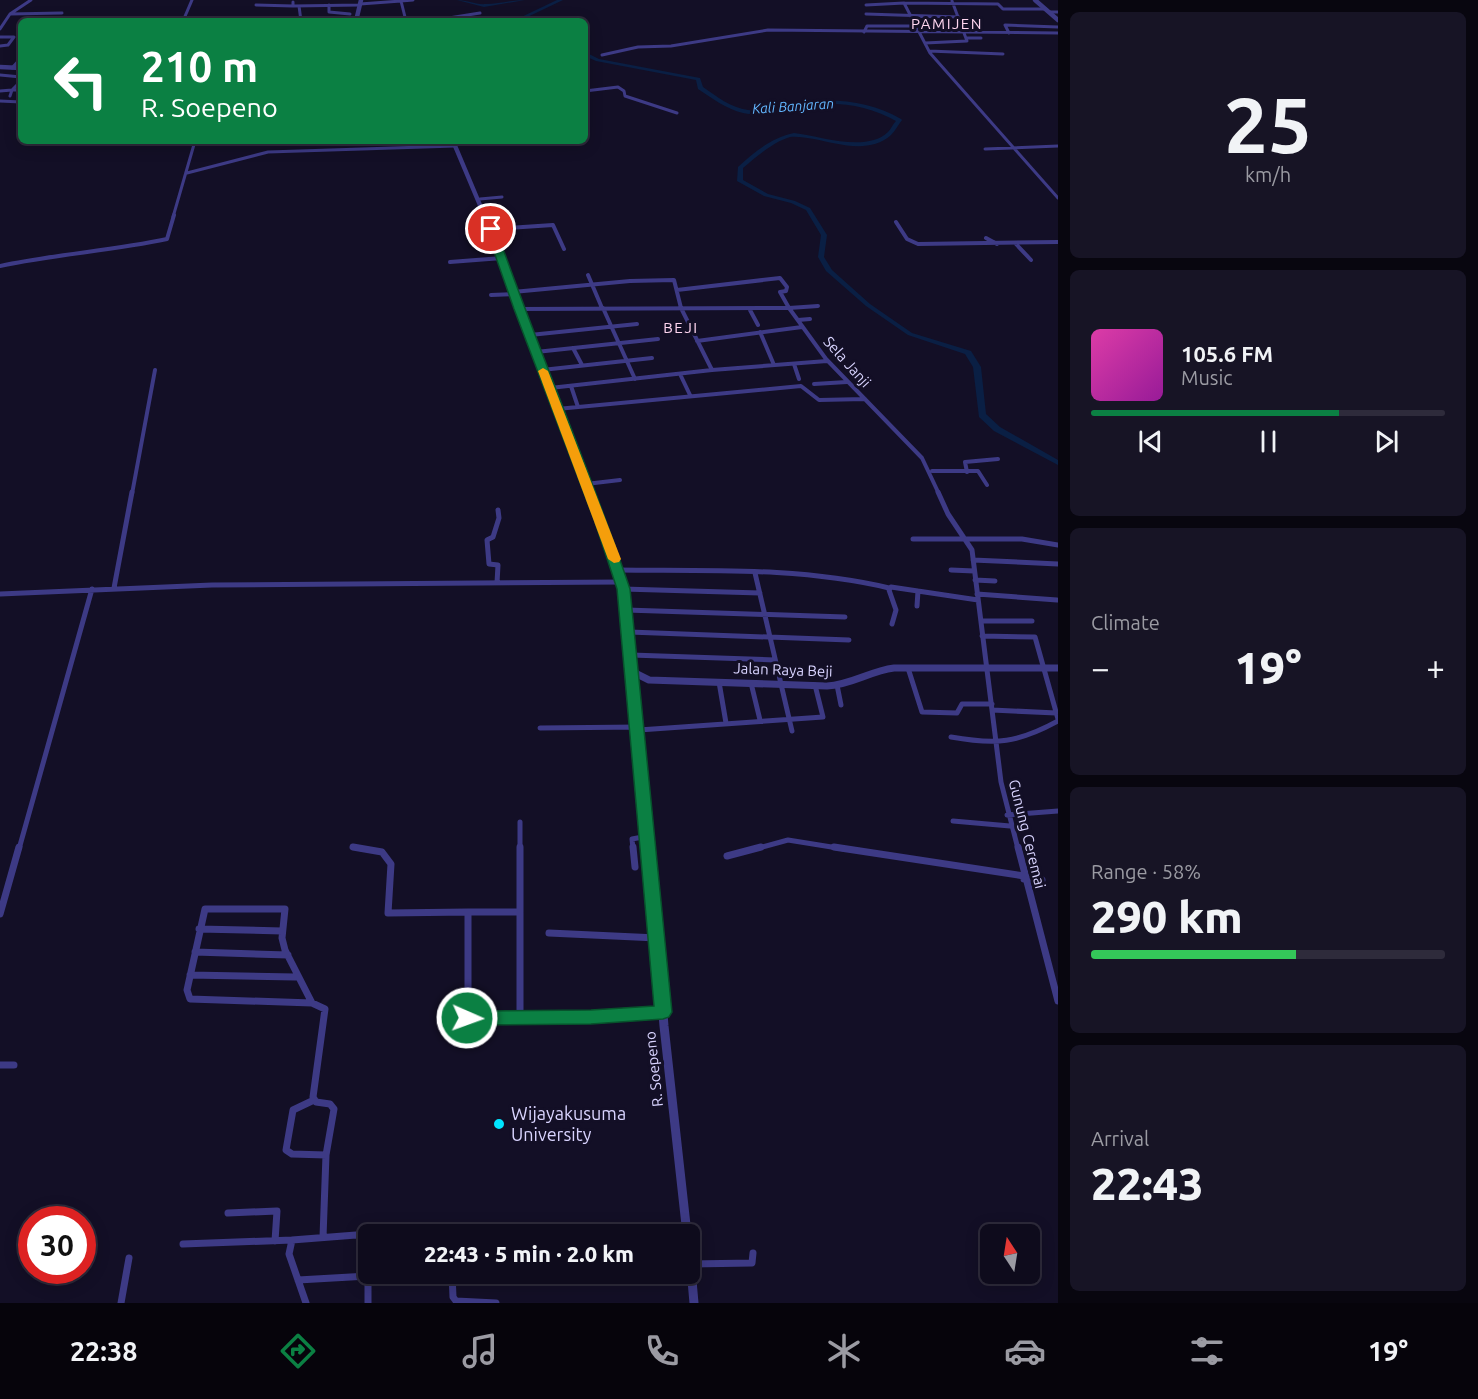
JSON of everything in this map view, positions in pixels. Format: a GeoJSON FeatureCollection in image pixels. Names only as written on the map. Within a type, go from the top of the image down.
{"type":"FeatureCollection","features":[{"type":"Feature","properties":{"kind":"street"},"geometry":{"type":"LineString","coordinates":[[0,29],[10,14],[31,0]]}},
{"type":"Feature","properties":{"kind":"street"},"geometry":{"type":"LineString","coordinates":[[184,18],[192,0]]}},
{"type":"Feature","properties":{"kind":"street"},"geometry":{"type":"LineString","coordinates":[[282,5],[283,0]]}},
{"type":"Feature","properties":{"kind":"street"},"geometry":{"type":"LineString","coordinates":[[329,8],[360,3],[413,0]]}},
{"type":"Feature","properties":{"kind":"street"},"geometry":{"type":"LineString","coordinates":[[873,0],[878,5]]}},
{"type":"Feature","properties":{"kind":"street"},"geometry":{"type":"LineString","coordinates":[[1035,0],[1058,21]]}},
{"type":"Feature","properties":{"kind":"street"},"geometry":{"type":"LineString","coordinates":[[401,1],[405,18]]}},
{"type":"Feature","properties":{"kind":"street"},"geometry":{"type":"LineString","coordinates":[[866,5],[952,1],[998,4],[1003,9],[1058,12]]}},
{"type":"Feature","properties":{"kind":"street"},"geometry":{"type":"LineString","coordinates":[[952,1],[966,38]]}},
{"type":"Feature","properties":{"kind":"street"},"geometry":{"type":"LineString","coordinates":[[902,2],[915,26],[926,38],[928,51],[1058,198]]}},
{"type":"Feature","properties":{"kind":"street"},"geometry":{"type":"LineString","coordinates":[[357,18],[360,3]]}},
{"type":"Feature","properties":{"kind":"street"},"geometry":{"type":"LineString","coordinates":[[256,5],[293,4],[336,10]]}},
{"type":"Feature","properties":{"kind":"street"},"geometry":{"type":"LineString","coordinates":[[871,14],[868,8],[879,7],[878,5]]}},
{"type":"Feature","properties":{"kind":"street"},"geometry":{"type":"LineString","coordinates":[[299,6],[301,18]]}},
{"type":"Feature","properties":{"kind":"street"},"geometry":{"type":"LineString","coordinates":[[329,8],[332,13],[350,14]]}},
{"type":"Feature","properties":{"kind":"street"},"geometry":{"type":"LineString","coordinates":[[10,14],[62,13]]}},
{"type":"Feature","properties":{"kind":"street"},"geometry":{"type":"LineString","coordinates":[[456,18],[480,13]]}},
{"type":"Feature","properties":{"kind":"street"},"geometry":{"type":"LineString","coordinates":[[866,14],[959,17]]}},
{"type":"Feature","properties":{"kind":"street"},"geometry":{"type":"LineString","coordinates":[[890,15],[900,27]]}},
{"type":"Feature","properties":{"kind":"street"},"geometry":{"type":"LineString","coordinates":[[1009,33],[1005,25],[1058,27]]}},
{"type":"Feature","properties":{"kind":"street"},"geometry":{"type":"LineString","coordinates":[[864,32],[866,26],[915,26]]}},
{"type":"Feature","properties":{"kind":"street"},"geometry":{"type":"LineString","coordinates":[[879,26],[880,32]]}},
{"type":"Feature","properties":{"kind":"street"},"geometry":{"type":"LineString","coordinates":[[888,27],[890,32]]}},
{"type":"Feature","properties":{"kind":"street"},"geometry":{"type":"LineString","coordinates":[[602,55],[640,47],[671,46],[762,30],[1058,33]]}},
{"type":"Feature","properties":{"kind":"street"},"geometry":{"type":"LineString","coordinates":[[0,46],[8,45],[18,34]]}},
{"type":"Feature","properties":{"kind":"street"},"geometry":{"type":"LineString","coordinates":[[0,37],[14,37]]}},
{"type":"Feature","properties":{"kind":"street"},"geometry":{"type":"LineString","coordinates":[[966,38],[981,38]]}},
{"type":"Feature","properties":{"kind":"street"},"geometry":{"type":"LineString","coordinates":[[925,43],[965,42],[966,38]]}},
{"type":"Feature","properties":{"kind":"street"},"geometry":{"type":"LineString","coordinates":[[928,51],[1003,54]]}},
{"type":"Feature","properties":{"kind":"street"},"geometry":{"type":"LineString","coordinates":[[12,68],[18,61]]}},
{"type":"Feature","properties":{"kind":"street"},"geometry":{"type":"LineString","coordinates":[[0,67],[18,68]]}},
{"type":"Feature","properties":{"kind":"street"},"geometry":{"type":"LineString","coordinates":[[0,75],[18,78]]}},
{"type":"Feature","properties":{"kind":"street"},"geometry":{"type":"LineString","coordinates":[[10,96],[18,83]]}},
{"type":"Feature","properties":{"kind":"street"},"geometry":{"type":"LineString","coordinates":[[588,91],[618,87],[628,97],[677,113]]}},
{"type":"Feature","properties":{"kind":"street"},"geometry":{"type":"LineString","coordinates":[[0,91],[18,90]]}},
{"type":"Feature","properties":{"kind":"street"},"geometry":{"type":"LineString","coordinates":[[0,101],[18,101]]}},
{"type":"Feature","properties":{"kind":"street"},"geometry":{"type":"LineString","coordinates":[[0,266],[49,255],[119,249],[165,240],[172,230],[194,144]]}},
{"type":"Feature","properties":{"kind":"street"},"geometry":{"type":"LineString","coordinates":[[187,173],[268,152],[433,144]]}},
{"type":"Feature","properties":{"kind":"street","name":"R. Soepeno"},"geometry":{"type":"LineString","coordinates":[[454,144],[480,199],[622,585],[627,610],[639,728],[663,1012],[686,1224]]}},
{"type":"Feature","properties":{"kind":"street"},"geometry":{"type":"LineString","coordinates":[[985,149],[1058,146]]}},
{"type":"Feature","properties":{"kind":"street"},"geometry":{"type":"LineString","coordinates":[[480,199],[502,197]]}},
{"type":"Feature","properties":{"kind":"street"},"geometry":{"type":"LineString","coordinates":[[896,222],[907,239],[918,244],[1058,242]]}},
{"type":"Feature","properties":{"kind":"street"},"geometry":{"type":"LineString","coordinates":[[491,229],[553,225],[564,249]]}},
{"type":"Feature","properties":{"kind":"street"},"geometry":{"type":"LineString","coordinates":[[986,238],[997,244]]}},
{"type":"Feature","properties":{"kind":"street"},"geometry":{"type":"LineString","coordinates":[[1016,244],[1031,260]]}},
{"type":"Feature","properties":{"kind":"street"},"geometry":{"type":"LineString","coordinates":[[450,262],[502,258]]}},
{"type":"Feature","properties":{"kind":"street"},"geometry":{"type":"LineString","coordinates":[[671,273],[681,308],[712,370]]}},
{"type":"Feature","properties":{"kind":"street"},"geometry":{"type":"LineString","coordinates":[[777,273],[788,287],[786,291],[780,292],[789,308]]}},
{"type":"Feature","properties":{"kind":"street"},"geometry":{"type":"LineString","coordinates":[[588,275],[635,379]]}},
{"type":"Feature","properties":{"kind":"street"},"geometry":{"type":"LineString","coordinates":[[677,290],[780,278]]}},
{"type":"Feature","properties":{"kind":"street"},"geometry":{"type":"LineString","coordinates":[[491,295],[674,280]]}},
{"type":"Feature","properties":{"kind":"street"},"geometry":{"type":"LineString","coordinates":[[519,309],[750,310],[818,306]]}},
{"type":"Feature","properties":{"kind":"street","name":"Sela Janji"},"geometry":{"type":"LineString","coordinates":[[789,308],[827,361],[915,448],[932,471],[946,511],[967,538],[973,560],[988,670]]}},
{"type":"Feature","properties":{"kind":"street"},"geometry":{"type":"LineString","coordinates":[[750,310],[758,325]]}},
{"type":"Feature","properties":{"kind":"street"},"geometry":{"type":"LineString","coordinates":[[798,320],[810,319]]}},
{"type":"Feature","properties":{"kind":"street"},"geometry":{"type":"LineString","coordinates":[[530,335],[637,324]]}},
{"type":"Feature","properties":{"kind":"street"},"geometry":{"type":"LineString","coordinates":[[697,340],[802,327]]}},
{"type":"Feature","properties":{"kind":"street"},"geometry":{"type":"LineString","coordinates":[[760,332],[774,365]]}},
{"type":"Feature","properties":{"kind":"street"},"geometry":{"type":"LineString","coordinates":[[536,352],[658,339]]}},
{"type":"Feature","properties":{"kind":"street"},"geometry":{"type":"LineString","coordinates":[[573,348],[582,366]]}},
{"type":"Feature","properties":{"kind":"street"},"geometry":{"type":"LineString","coordinates":[[542,370],[652,358]]}},
{"type":"Feature","properties":{"kind":"street"},"geometry":{"type":"LineString","coordinates":[[549,388],[712,370],[827,361]]}},
{"type":"Feature","properties":{"kind":"street"},"geometry":{"type":"LineString","coordinates":[[794,364],[799,379]]}},
{"type":"Feature","properties":{"kind":"street"},"geometry":{"type":"LineString","coordinates":[[114,588],[155,370]]}},
{"type":"Feature","properties":{"kind":"street"},"geometry":{"type":"LineString","coordinates":[[680,374],[690,395]]}},
{"type":"Feature","properties":{"kind":"street"},"geometry":{"type":"LineString","coordinates":[[814,384],[847,382]]}},
{"type":"Feature","properties":{"kind":"street"},"geometry":{"type":"LineString","coordinates":[[571,386],[578,407]]}},
{"type":"Feature","properties":{"kind":"street"},"geometry":{"type":"LineString","coordinates":[[557,409],[801,386],[819,400],[865,399]]}},
{"type":"Feature","properties":{"kind":"street"},"geometry":{"type":"LineString","coordinates":[[967,472],[965,462],[998,459]]}},
{"type":"Feature","properties":{"kind":"street"},"geometry":{"type":"LineString","coordinates":[[932,471],[978,471],[987,485]]}},
{"type":"Feature","properties":{"kind":"street"},"geometry":{"type":"LineString","coordinates":[[586,484],[620,480]]}},
{"type":"Feature","properties":{"kind":"street"},"geometry":{"type":"LineString","coordinates":[[497,583],[498,566],[489,564],[487,540],[493,537],[499,518],[498,510]]}},
{"type":"Feature","properties":{"kind":"street"},"geometry":{"type":"LineString","coordinates":[[913,539],[1022,539],[1058,545]]}},
{"type":"Feature","properties":{"kind":"street"},"geometry":{"type":"LineString","coordinates":[[973,560],[1058,564]]}},
{"type":"Feature","properties":{"kind":"street"},"geometry":{"type":"LineString","coordinates":[[618,570],[847,578],[889,588],[977,597],[1057,600]]}},
{"type":"Feature","properties":{"kind":"street"},"geometry":{"type":"LineString","coordinates":[[951,570],[974,571]]}},
{"type":"Feature","properties":{"kind":"street"},"geometry":{"type":"LineString","coordinates":[[755,573],[792,731]]}},
{"type":"Feature","properties":{"kind":"street"},"geometry":{"type":"LineString","coordinates":[[975,580],[995,581]]}},
{"type":"Feature","properties":{"kind":"street"},"geometry":{"type":"LineString","coordinates":[[0,594],[114,588],[279,584],[497,583],[622,585],[760,593]]}},
{"type":"Feature","properties":{"kind":"street"},"geometry":{"type":"LineString","coordinates":[[889,588],[896,610],[892,624]]}},
{"type":"Feature","properties":{"kind":"street"},"geometry":{"type":"LineString","coordinates":[[0,914],[92,589]]}},
{"type":"Feature","properties":{"kind":"street"},"geometry":{"type":"LineString","coordinates":[[917,606],[918,591]]}},
{"type":"Feature","properties":{"kind":"street"},"geometry":{"type":"LineString","coordinates":[[627,610],[845,617]]}},
{"type":"Feature","properties":{"kind":"street"},"geometry":{"type":"LineString","coordinates":[[981,621],[1032,621]]}},
{"type":"Feature","properties":{"kind":"street"},"geometry":{"type":"LineString","coordinates":[[629,632],[849,640]]}},
{"type":"Feature","properties":{"kind":"street"},"geometry":{"type":"LineString","coordinates":[[982,636],[1033,636],[1057,718]]}},
{"type":"Feature","properties":{"kind":"street"},"geometry":{"type":"LineString","coordinates":[[631,655],[775,660]]}},
{"type":"Feature","properties":{"kind":"street"},"geometry":{"type":"LineString","coordinates":[[908,668],[922,712],[957,713],[962,704],[1057,718]]}},
{"type":"Feature","properties":{"kind":"street","name":"Jalan Raya Beji"},"geometry":{"type":"LineString","coordinates":[[649,680],[837,686],[879,670],[1058,668]]}},
{"type":"Feature","properties":{"kind":"street","name":"Gunung Ceremai"},"geometry":{"type":"LineString","coordinates":[[988,670],[1007,814],[1058,1001]]}},
{"type":"Feature","properties":{"kind":"street"},"geometry":{"type":"LineString","coordinates":[[633,672],[649,680],[635,690]]}},
{"type":"Feature","properties":{"kind":"street"},"geometry":{"type":"LineString","coordinates":[[719,682],[726,723]]}},
{"type":"Feature","properties":{"kind":"street"},"geometry":{"type":"LineString","coordinates":[[751,683],[760,720]]}},
{"type":"Feature","properties":{"kind":"street"},"geometry":{"type":"LineString","coordinates":[[540,728],[639,728],[824,717],[815,685]]}},
{"type":"Feature","properties":{"kind":"street"},"geometry":{"type":"LineString","coordinates":[[837,686],[841,705]]}},
{"type":"Feature","properties":{"kind":"street"},"geometry":{"type":"LineString","coordinates":[[951,737],[997,745],[1031,737],[1057,718]]}},
{"type":"Feature","properties":{"kind":"street"},"geometry":{"type":"LineString","coordinates":[[1007,814],[1058,811]]}},
{"type":"Feature","properties":{"kind":"street"},"geometry":{"type":"LineString","coordinates":[[953,821],[1010,826]]}},
{"type":"Feature","properties":{"kind":"street"},"geometry":{"type":"LineString","coordinates":[[520,822],[520,1019]]}},
{"type":"Feature","properties":{"kind":"street"},"geometry":{"type":"LineString","coordinates":[[635,867],[632,839],[648,836]]}},
{"type":"Feature","properties":{"kind":"street"},"geometry":{"type":"LineString","coordinates":[[727,856],[788,840],[1042,880]]}},
{"type":"Feature","properties":{"kind":"street"},"geometry":{"type":"LineString","coordinates":[[353,847],[382,852],[391,864],[388,913],[520,912]]}},
{"type":"Feature","properties":{"kind":"street"},"geometry":{"type":"LineString","coordinates":[[312,1003],[295,977],[283,945],[285,909],[208,908],[202,914],[187,994],[190,999],[312,1003],[325,1009],[314,1100]]}},
{"type":"Feature","properties":{"kind":"street"},"geometry":{"type":"LineString","coordinates":[[468,912],[467,1018],[520,1019],[663,1012]]}},
{"type":"Feature","properties":{"kind":"street"},"geometry":{"type":"LineString","coordinates":[[199,929],[282,931]]}},
{"type":"Feature","properties":{"kind":"street"},"geometry":{"type":"LineString","coordinates":[[549,933],[657,938]]}},
{"type":"Feature","properties":{"kind":"street"},"geometry":{"type":"LineString","coordinates":[[195,952],[288,955]]}},
{"type":"Feature","properties":{"kind":"street"},"geometry":{"type":"LineString","coordinates":[[190,975],[295,977]]}},
{"type":"Feature","properties":{"kind":"street"},"geometry":{"type":"LineString","coordinates":[[0,1065],[14,1065]]}},
{"type":"Feature","properties":{"kind":"street"},"geometry":{"type":"LineString","coordinates":[[323,1237],[326,1155],[334,1106],[314,1100],[293,1110],[286,1150],[292,1154],[326,1155]]}},
{"type":"Feature","properties":{"kind":"street"},"geometry":{"type":"LineString","coordinates":[[228,1213],[277,1211],[275,1241]]}},
{"type":"Feature","properties":{"kind":"street"},"geometry":{"type":"LineString","coordinates":[[183,1244],[358,1236]]}},
{"type":"Feature","properties":{"kind":"street"},"geometry":{"type":"LineString","coordinates":[[292,1240],[289,1254],[306,1303]]}},
{"type":"Feature","properties":{"kind":"street"},"geometry":{"type":"LineString","coordinates":[[700,1264],[752,1263],[753,1253]]}},
{"type":"Feature","properties":{"kind":"street"},"geometry":{"type":"LineString","coordinates":[[122,1303],[129,1258]]}},
{"type":"Feature","properties":{"kind":"street"},"geometry":{"type":"LineString","coordinates":[[298,1280],[358,1277]]}},
{"type":"Feature","properties":{"kind":"street"},"geometry":{"type":"LineString","coordinates":[[368,1284],[368,1303]]}},
{"type":"Feature","properties":{"kind":"street"},"geometry":{"type":"LineString","coordinates":[[453,1284],[456,1301],[496,1303]]}},
{"type":"Feature","properties":{"kind":"street"},"geometry":{"type":"LineString","coordinates":[[693,1284],[694,1303]]}},
{"type":"Feature","properties":{"kind":"waterway","name":"Kali Banjaran"},"geometry":{"type":"LineString","coordinates":[[459,0],[484,6],[523,0]]}},
{"type":"Feature","properties":{"kind":"waterway","name":"Kali Banjaran"},"geometry":{"type":"LineString","coordinates":[[522,18],[561,0]]}},
{"type":"Feature","properties":{"kind":"waterway","name":"Kali Banjaran"},"geometry":{"type":"LineString","coordinates":[[588,55],[598,60],[698,79],[700,88],[730,106],[744,111],[765,111],[810,103],[833,102],[868,107],[899,120],[890,133],[879,141],[866,144],[837,142],[807,136],[788,136],[766,148],[740,168],[740,181],[766,195],[793,202],[808,209],[824,235],[821,257],[829,271],[868,305],[910,334],[968,353],[977,367],[982,415],[997,429],[1058,463]]}},
{"type":"Feature","properties":{"kind":"slow traffic"},"geometry":{"type":"LineString","coordinates":[[543,371],[614,559]]}},
{"type":"Feature","properties":{"kind":"place","name":"Wijayakusuma University"},"geometry":{"type":"Point","coordinates":[499,1124]}},
{"type":"Feature","properties":{"kind":"district","name":"PAMIJEN"},"geometry":{"type":"Point","coordinates":[947,24]}},
{"type":"Feature","properties":{"kind":"district","name":"BEJI"},"geometry":{"type":"Point","coordinates":[681,328]}},
{"type":"Feature","properties":{"kind":"route"},"geometry":{"type":"LineString","coordinates":[[467,1018],[591,1017],[663,1012],[626,600],[601,522],[519,309],[491,229]]}}]}
